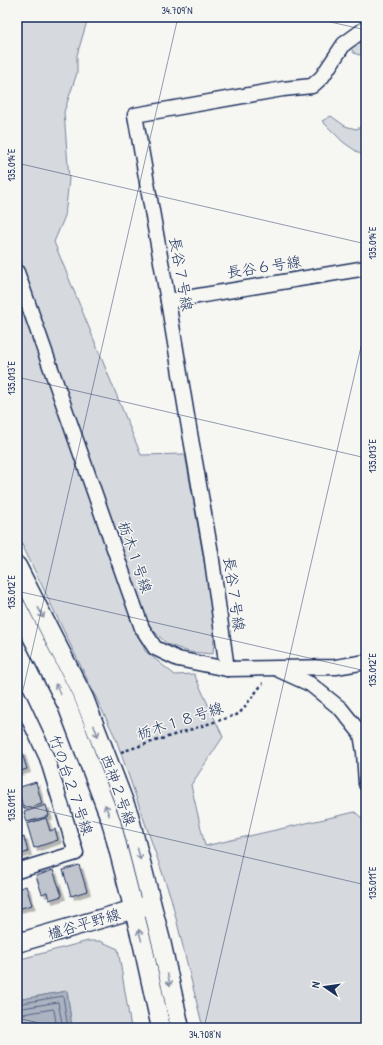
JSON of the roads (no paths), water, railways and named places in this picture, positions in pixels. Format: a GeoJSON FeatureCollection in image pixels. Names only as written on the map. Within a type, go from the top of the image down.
{"type":"FeatureCollection","features":[{"type":"Feature","properties":{"kind":"street","name":"長谷７号線"},"geometry":{"type":"LineString","coordinates":[[227,669],[211,553],[186,416],[168,301],[135,115],[283,89],[312,86],[322,77],[344,44],[366,28]]}},
{"type":"Feature","properties":{"kind":"street","name":"長谷６号線"},"geometry":{"type":"LineString","coordinates":[[168,301],[366,268]]}},
{"type":"Feature","properties":{"kind":"street","name":"栃木１号線"},"geometry":{"type":"LineString","coordinates":[[17,272],[142,628],[155,648],[178,659],[227,669],[336,667],[366,662]]}},
{"type":"Feature","properties":{"kind":"street","name":"西神２号線"},"geometry":{"type":"LineString","coordinates":[[17,566],[84,698],[129,815],[180,1028]]}},
{"type":"Feature","properties":{"kind":"street","name":"西神２号線"},"geometry":{"type":"LineString","coordinates":[[17,607],[69,712],[111,821],[161,1028]]}},
{"type":"Feature","properties":{"kind":"street"},"geometry":{"type":"LineString","coordinates":[[275,668],[310,684],[341,710],[361,734],[366,784]]}},
{"type":"Feature","properties":{"kind":"street","name":"竹の台２７号線"},"geometry":{"type":"LineString","coordinates":[[17,694],[47,758],[76,853],[17,871]]}},
{"type":"Feature","properties":{"kind":"street","name":"櫨谷平野線"},"geometry":{"type":"LineString","coordinates":[[17,943],[151,904]]}},
{"type":"Feature","properties":{"kind":"water"},"geometry":{"type":"Polygon","coordinates":[[[67,991],[72,1028],[17,1028],[17,1000],[67,991]]]}}]}
